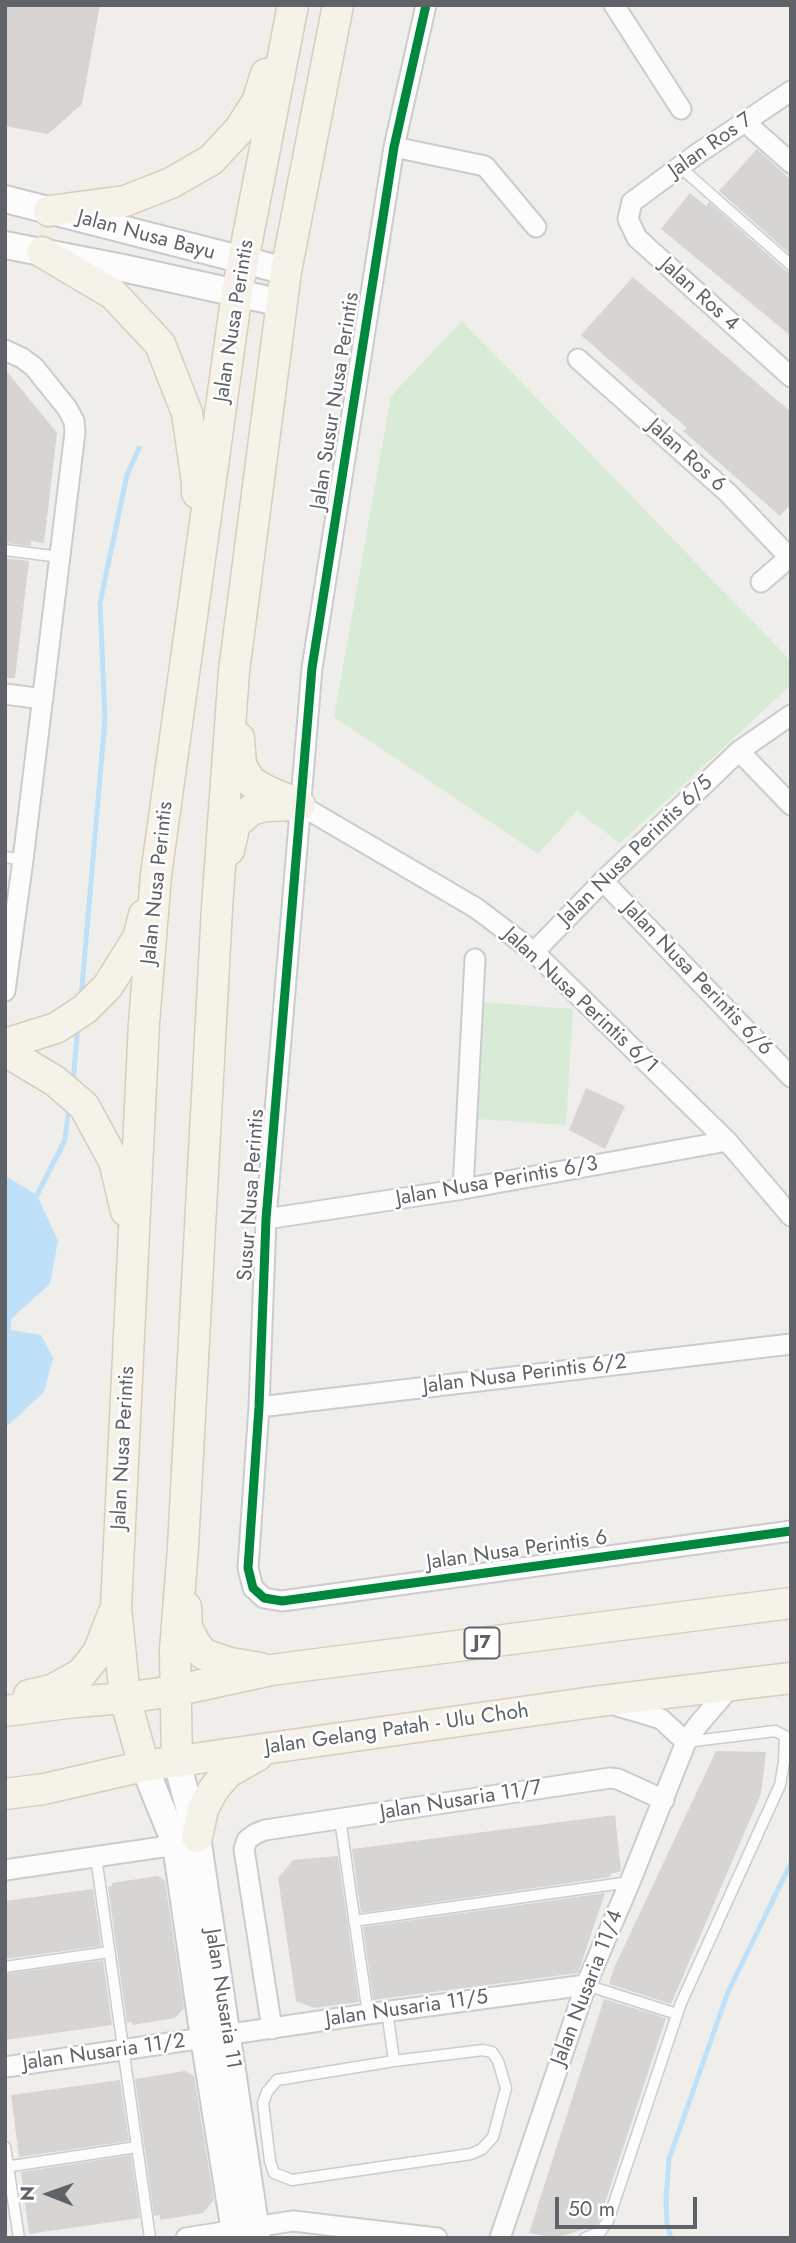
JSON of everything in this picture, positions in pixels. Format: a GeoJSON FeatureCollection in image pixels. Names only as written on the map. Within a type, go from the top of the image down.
{"type":"FeatureCollection","features":[{"type":"Feature","properties":{"kind":"main road"},"geometry":{"type":"LineString","coordinates":[[49,211],[125,201],[171,184],[211,160],[240,130],[257,102],[291,5]]}},
{"type":"Feature","properties":{"kind":"main road","name":"Jalan Nusa Perintis"},"geometry":{"type":"LineString","coordinates":[[144,1766],[125,1698],[116,1607],[144,1023],[156,875],[237,292],[291,5]]}},
{"type":"Feature","properties":{"kind":"main road","name":"Jalan Nusa Perintis"},"geometry":{"type":"LineString","coordinates":[[177,1762],[174,1651],[183,1547],[216,908],[234,671],[286,271],[338,5]]}},
{"type":"Feature","properties":{"kind":"main road","name":"Jalan Nusa Bayu"},"geometry":{"type":"LineString","coordinates":[[5,199],[286,271]]}},
{"type":"Feature","properties":{"kind":"main road","name":"Jalan Nusa Bayu"},"geometry":{"type":"LineString","coordinates":[[5,245],[282,303]]}},
{"type":"Feature","properties":{"kind":"main road"},"geometry":{"type":"LineString","coordinates":[[42,252],[113,294],[160,344],[187,413],[197,482],[192,609]]}},
{"type":"Feature","properties":{"kind":"main road"},"geometry":{"type":"LineString","coordinates":[[234,671],[241,765],[250,781],[300,804]]}},
{"type":"Feature","properties":{"kind":"main road"},"geometry":{"type":"LineString","coordinates":[[216,908],[235,824],[251,810],[265,806],[300,804]]}},
{"type":"Feature","properties":{"kind":"main road"},"geometry":{"type":"LineString","coordinates":[[5,1044],[56,1028],[85,1009],[108,986],[138,937],[156,875]]}},
{"type":"Feature","properties":{"kind":"main road"},"geometry":{"type":"LineString","coordinates":[[5,1051],[54,1081],[84,1106],[114,1161],[134,1240]]}},
{"type":"Feature","properties":{"kind":"main road"},"geometry":{"type":"LineString","coordinates":[[183,1547],[187,1628],[195,1643],[203,1654],[230,1663],[271,1670]]}},
{"type":"Feature","properties":{"kind":"main road","name":"J7"},"geometry":{"type":"LineString","coordinates":[[5,1711],[174,1691],[271,1670],[791,1603]]}},
{"type":"Feature","properties":{"kind":"main road"},"geometry":{"type":"LineString","coordinates":[[5,1700],[52,1690],[81,1674],[98,1653],[116,1607]]}},
{"type":"Feature","properties":{"kind":"main road","name":"Jalan Gelang Patah - Ulu Choh"},"geometry":{"type":"LineString","coordinates":[[5,1794],[44,1789],[144,1766],[600,1700],[791,1678]]}},
{"type":"Feature","properties":{"kind":"main road"},"geometry":{"type":"LineString","coordinates":[[187,1841],[213,1790],[227,1773],[273,1747]]}},
{"type":"Feature","properties":{"kind":"main road","name":"Jalan Nusaria 11"},"geometry":{"type":"LineString","coordinates":[[177,1762],[246,2233]]}},
{"type":"Feature","properties":{"kind":"main road","name":"Jalan Nusaria 11"},"geometry":{"type":"LineString","coordinates":[[144,1766],[187,1841]]}},
{"type":"Feature","properties":{"kind":"street","name":"Jalan Susur Nusa Perintis"},"geometry":{"type":"LineString","coordinates":[[300,804],[312,668],[394,147],[426,5]]}},
{"type":"Feature","properties":{"kind":"street"},"geometry":{"type":"LineString","coordinates":[[614,5],[681,109]]}},
{"type":"Feature","properties":{"kind":"street","name":"Jalan Ros 7"},"geometry":{"type":"LineString","coordinates":[[632,202],[791,91]]}},
{"type":"Feature","properties":{"kind":"street"},"geometry":{"type":"LineString","coordinates":[[745,121],[791,163]]}},
{"type":"Feature","properties":{"kind":"street"},"geometry":{"type":"LineString","coordinates":[[394,147],[485,166],[537,227]]}},
{"type":"Feature","properties":{"kind":"street","name":"Jalan Ros 4"},"geometry":{"type":"LineString","coordinates":[[632,202],[628,219],[637,238],[791,377]]}},
{"type":"Feature","properties":{"kind":"street"},"geometry":{"type":"LineString","coordinates":[[5,350],[34,367],[66,408],[74,421],[75,432],[43,699],[14,859],[5,991]]}},
{"type":"Feature","properties":{"kind":"street","name":"Jalan Ros 6"},"geometry":{"type":"LineString","coordinates":[[578,359],[728,493],[790,556]]}},
{"type":"Feature","properties":{"kind":"street"},"geometry":{"type":"LineString","coordinates":[[761,582],[790,556]]}},
{"type":"Feature","properties":{"kind":"street"},"geometry":{"type":"LineString","coordinates":[[5,694],[43,699]]}},
{"type":"Feature","properties":{"kind":"street","name":"Jalan Nusa Perintis 6/5"},"geometry":{"type":"LineString","coordinates":[[534,952],[603,881],[739,751],[791,715]]}},
{"type":"Feature","properties":{"kind":"street"},"geometry":{"type":"LineString","coordinates":[[739,751],[791,805]]}},
{"type":"Feature","properties":{"kind":"street","name":"Jalan Nusa Perintis 6/1"},"geometry":{"type":"LineString","coordinates":[[300,804],[476,908],[534,952],[727,1141],[791,1216]]}},
{"type":"Feature","properties":{"kind":"street","name":"Susur Nusa Perintis"},"geometry":{"type":"LineString","coordinates":[[253,1588],[248,1568],[259,1407],[266,1219],[300,804]]}},
{"type":"Feature","properties":{"kind":"street","name":"Jalan Nusa Perintis 6/6"},"geometry":{"type":"LineString","coordinates":[[603,881],[791,1077]]}},
{"type":"Feature","properties":{"kind":"street"},"geometry":{"type":"LineString","coordinates":[[463,1189],[475,960]]}},
{"type":"Feature","properties":{"kind":"street","name":"Jalan Nusa Perintis 6/3"},"geometry":{"type":"LineString","coordinates":[[266,1219],[463,1189],[727,1141]]}},
{"type":"Feature","properties":{"kind":"street","name":"Jalan Nusa Perintis 6/2"},"geometry":{"type":"LineString","coordinates":[[259,1407],[791,1344]]}},
{"type":"Feature","properties":{"kind":"street","name":"Jalan Nusa Perintis 6"},"geometry":{"type":"LineString","coordinates":[[253,1588],[264,1598],[282,1601],[791,1531]]}},
{"type":"Feature","properties":{"kind":"street","name":"Jalan Nusaria 11/4"},"geometry":{"type":"LineString","coordinates":[[500,2238],[586,1984],[686,1742],[696,1726],[733,1684]]}},
{"type":"Feature","properties":{"kind":"street"},"geometry":{"type":"LineString","coordinates":[[600,1700],[661,1719],[686,1742]]}},
{"type":"Feature","properties":{"kind":"street","name":"Jalan Nusaria 11/7"},"geometry":{"type":"LineString","coordinates":[[272,2029],[244,1849],[247,1840],[255,1834],[265,1830],[610,1778],[664,1800]]}},
{"type":"Feature","properties":{"kind":"street"},"geometry":{"type":"LineString","coordinates":[[5,1870],[187,1841]]}},
{"type":"Feature","properties":{"kind":"street","name":"Jalan Nusaria 11/5"},"geometry":{"type":"LineString","coordinates":[[216,2037],[586,1984]]}},
{"type":"Feature","properties":{"kind":"street","name":"Jalan Nusaria 11/2"},"geometry":{"type":"LineString","coordinates":[[5,2067],[216,2037]]}},
{"type":"Feature","properties":{"kind":"street"},"geometry":{"type":"LineString","coordinates":[[186,2238],[246,2233],[292,2225],[437,2238]]}},
{"type":"Feature","properties":{"kind":"lane"},"geometry":{"type":"LineString","coordinates":[[680,167],[791,265]]}},
{"type":"Feature","properties":{"kind":"lane"},"geometry":{"type":"LineString","coordinates":[[5,550],[60,557]]}},
{"type":"Feature","properties":{"kind":"lane"},"geometry":{"type":"LineString","coordinates":[[585,2238],[600,2232],[608,2221],[677,2014],[780,1785],[785,1737],[775,1731],[686,1742]]}},
{"type":"Feature","properties":{"kind":"lane"},"geometry":{"type":"LineString","coordinates":[[340,1819],[354,1921],[394,2061]]}},
{"type":"Feature","properties":{"kind":"lane"},"geometry":{"type":"LineString","coordinates":[[96,1857],[150,2238]]}},
{"type":"Feature","properties":{"kind":"lane"},"geometry":{"type":"LineString","coordinates":[[354,1921],[630,1882]]}},
{"type":"Feature","properties":{"kind":"lane"},"geometry":{"type":"LineString","coordinates":[[5,1967],[109,1952]]}},
{"type":"Feature","properties":{"kind":"lane"},"geometry":{"type":"LineString","coordinates":[[586,1984],[677,2014]]}},
{"type":"Feature","properties":{"kind":"lane"},"geometry":{"type":"LineString","coordinates":[[483,2050],[492,2052],[498,2061],[506,2088],[494,2137],[482,2149],[471,2154],[292,2180],[274,2173],[270,2161],[264,2103],[267,2092],[277,2080],[394,2061],[483,2050]]}},
{"type":"Feature","properties":{"kind":"lane"},"geometry":{"type":"LineString","coordinates":[[5,2147],[19,2238]]}},
{"type":"Feature","properties":{"kind":"lane"},"geometry":{"type":"LineString","coordinates":[[7,2166],[137,2147]]}},
{"type":"Feature","properties":{"kind":"green space"},"geometry":{"type":"Polygon","coordinates":[[[462,321],[791,661],[791,685],[620,843],[577,811],[538,854],[334,717],[391,396],[462,321]]]}},
{"type":"Feature","properties":{"kind":"green space"},"geometry":{"type":"Polygon","coordinates":[[[483,1002],[573,1009],[566,1125],[476,1119],[483,1002]]]}},
{"type":"Feature","properties":{"kind":"water"},"geometry":{"type":"Polygon","coordinates":[[[5,1176],[37,1195],[58,1241],[50,1284],[11,1319],[11,1330],[41,1335],[53,1358],[44,1392],[5,1428],[5,1176]]]}},
{"type":"Feature","properties":{"kind":"building"},"geometry":{"type":"Polygon","coordinates":[[[5,5],[100,5],[82,104],[48,134],[5,126],[5,5]]]}},
{"type":"Feature","properties":{"kind":"building"},"geometry":{"type":"Polygon","coordinates":[[[757,149],[791,180],[791,255],[719,191],[757,149]]]}},
{"type":"Feature","properties":{"kind":"building"},"geometry":{"type":"Polygon","coordinates":[[[690,193],[706,206],[709,202],[786,271],[791,272],[791,336],[661,229],[690,193]]]}},
{"type":"Feature","properties":{"kind":"building"},"geometry":{"type":"Polygon","coordinates":[[[633,277],[791,412],[791,504],[780,516],[683,431],[687,428],[581,335],[633,277]]]}},
{"type":"Feature","properties":{"kind":"building"},"geometry":{"type":"Polygon","coordinates":[[[5,369],[57,433],[44,543],[31,541],[31,546],[5,543],[5,369]]]}},
{"type":"Feature","properties":{"kind":"building"},"geometry":{"type":"Polygon","coordinates":[[[5,558],[29,561],[15,678],[5,678],[5,558]]]}},
{"type":"Feature","properties":{"kind":"building"},"geometry":{"type":"Polygon","coordinates":[[[586,1088],[625,1106],[605,1149],[569,1130],[586,1088]]]}},
{"type":"Feature","properties":{"kind":"building"},"geometry":{"type":"Polygon","coordinates":[[[716,1751],[766,1752],[761,1794],[671,2004],[609,1984],[614,1968],[716,1751]]]}},
{"type":"Feature","properties":{"kind":"building"},"geometry":{"type":"Polygon","coordinates":[[[615,1815],[621,1871],[611,1874],[610,1877],[361,1913],[352,1849],[615,1815]]]}},
{"type":"Feature","properties":{"kind":"building"},"geometry":{"type":"Polygon","coordinates":[[[338,1856],[359,2002],[314,2008],[296,2001],[278,1878],[293,1860],[338,1856]]]}},
{"type":"Feature","properties":{"kind":"building"},"geometry":{"type":"Polygon","coordinates":[[[158,1876],[165,1881],[184,2008],[175,2018],[132,2025],[132,2022],[127,2023],[108,1887],[112,1886],[112,1883],[158,1876]]]}},
{"type":"Feature","properties":{"kind":"building"},"geometry":{"type":"Polygon","coordinates":[[[93,1889],[101,1946],[5,1959],[5,1901],[93,1889]]]}},
{"type":"Feature","properties":{"kind":"building"},"geometry":{"type":"Polygon","coordinates":[[[605,1893],[578,1973],[373,2000],[363,1927],[605,1893]]]}},
{"type":"Feature","properties":{"kind":"building"},"geometry":{"type":"Polygon","coordinates":[[[103,1960],[112,2025],[5,2040],[5,1974],[103,1960]]]}},
{"type":"Feature","properties":{"kind":"building"},"geometry":{"type":"Polygon","coordinates":[[[604,1999],[666,2018],[599,2221],[596,2225],[556,2238],[529,2233],[604,1999]]]}},
{"type":"Feature","properties":{"kind":"building"},"geometry":{"type":"Polygon","coordinates":[[[185,2071],[194,2076],[214,2200],[203,2213],[160,2220],[160,2215],[154,2216],[135,2079],[185,2071]]]}},
{"type":"Feature","properties":{"kind":"building"},"geometry":{"type":"Polygon","coordinates":[[[120,2080],[129,2141],[19,2157],[11,2095],[120,2080]]]}},
{"type":"Feature","properties":{"kind":"building"},"geometry":{"type":"Polygon","coordinates":[[[131,2155],[140,2218],[29,2234],[21,2172],[131,2155]]]}},
{"type":"Feature","properties":{"kind":"waterway"},"geometry":{"type":"LineString","coordinates":[[81,998],[105,719],[100,603],[127,475],[139,448]]}},
{"type":"Feature","properties":{"kind":"waterway"},"geometry":{"type":"LineString","coordinates":[[73,1082],[78,1025]]}},
{"type":"Feature","properties":{"kind":"waterway"},"geometry":{"type":"LineString","coordinates":[[37,1195],[65,1140],[69,1105]]}},
{"type":"Feature","properties":{"kind":"waterway"},"geometry":{"type":"LineString","coordinates":[[671,2238],[667,2225],[666,2200],[669,2159],[728,1992],[791,1863]]}},
{"type":"Feature","properties":{"kind":"cycle path"},"geometry":{"type":"LineString","coordinates":[[426,5],[394,147],[312,668],[266,1219],[259,1407],[248,1568],[253,1588],[264,1598],[282,1601],[791,1531]]}}]}
